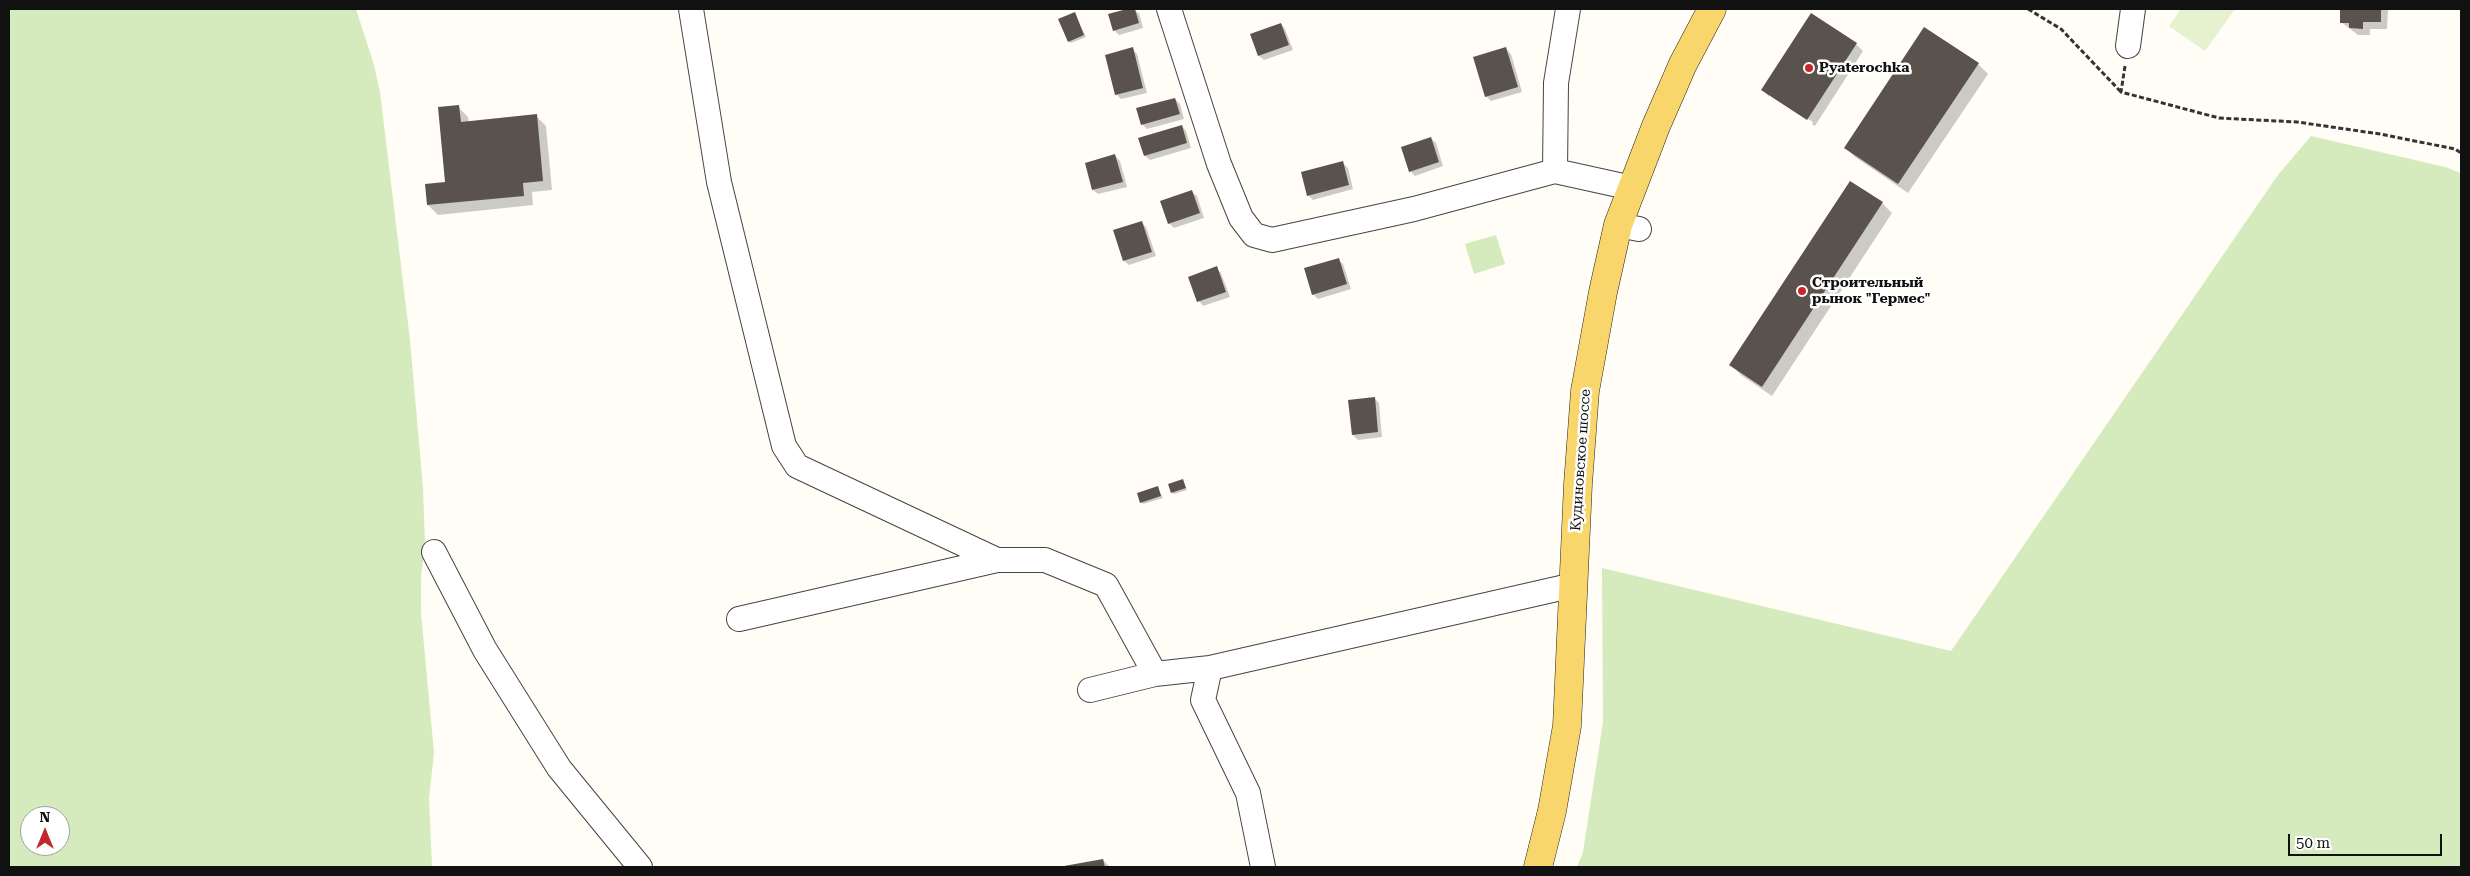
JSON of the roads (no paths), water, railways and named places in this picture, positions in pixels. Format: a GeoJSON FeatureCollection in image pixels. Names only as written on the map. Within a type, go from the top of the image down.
{"type":"FeatureCollection","features":[{"type":"Feature","properties":{"kind":"main road","name":"Кудиновское шоссе"},"geometry":{"type":"LineString","coordinates":[[1538,867],[1552,811],[1567,726],[1578,484],[1585,391],[1603,292],[1629,227],[1632,188],[1683,64],[1712,9]]}},
{"type":"Feature","properties":{"kind":"street"},"geometry":{"type":"LineString","coordinates":[[692,9],[719,182],[784,446],[798,466],[996,560]]}},
{"type":"Feature","properties":{"kind":"street"},"geometry":{"type":"LineString","coordinates":[[1169,9],[1219,164],[1241,218],[1254,235],[1272,240],[1414,209],[1555,171],[1632,188]]}},
{"type":"Feature","properties":{"kind":"street"},"geometry":{"type":"LineString","coordinates":[[1555,171],[1556,83],[1568,9]]}},
{"type":"Feature","properties":{"kind":"street"},"geometry":{"type":"LineString","coordinates":[[2128,46],[2134,9]]}},
{"type":"Feature","properties":{"kind":"street"},"geometry":{"type":"LineString","coordinates":[[434,552],[485,650],[559,768],[640,867]]}},
{"type":"Feature","properties":{"kind":"street"},"geometry":{"type":"LineString","coordinates":[[739,619],[996,560],[1045,560],[1106,585],[1155,674]]}},
{"type":"Feature","properties":{"kind":"street"},"geometry":{"type":"LineString","coordinates":[[1090,690],[1155,674],[1210,668],[1574,585]]}},
{"type":"Feature","properties":{"kind":"street"},"geometry":{"type":"LineString","coordinates":[[1210,668],[1203,700],[1248,793],[1263,867]]}},
{"type":"Feature","properties":{"kind":"place","name":"Pyaterochka"},"geometry":{"type":"Point","coordinates":[1809,68]}},
{"type":"Feature","properties":{"kind":"place","name":"Строительный рынок \"Гермес\""},"geometry":{"type":"Point","coordinates":[1802,291]}}]}
